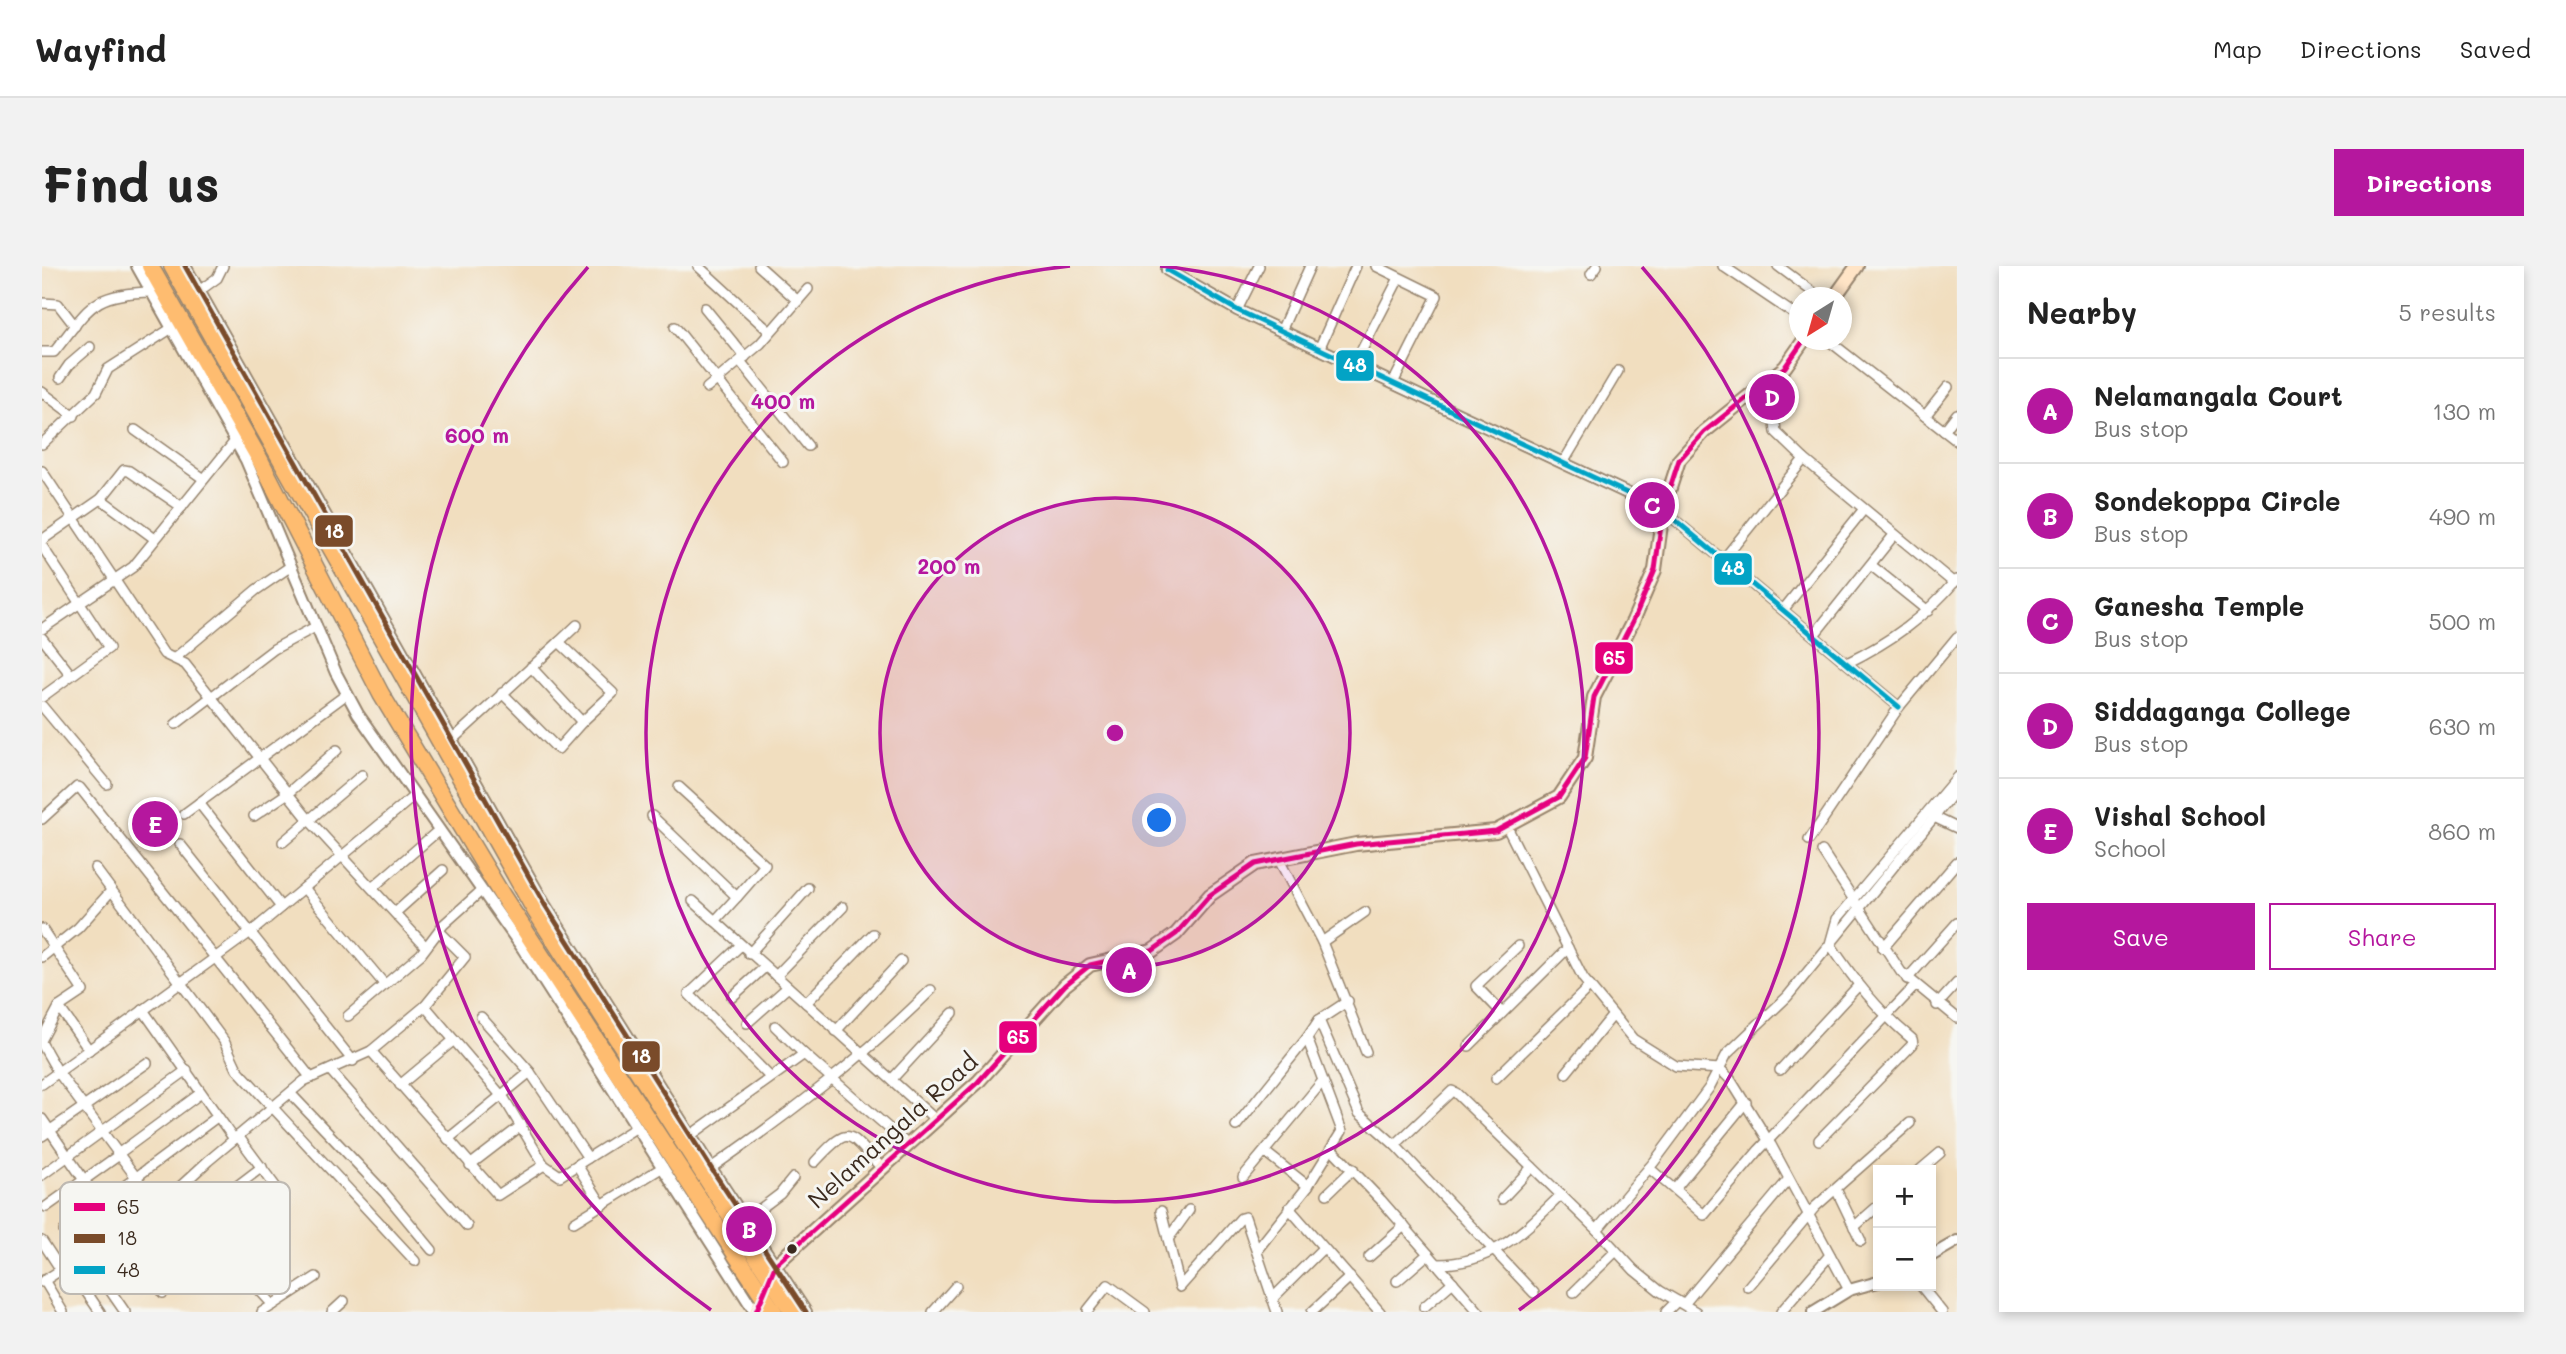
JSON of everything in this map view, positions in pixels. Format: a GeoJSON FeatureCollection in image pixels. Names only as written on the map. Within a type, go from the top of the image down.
{"type":"FeatureCollection","features":[{"type":"Feature","properties":{"kind":"highway"},"geometry":{"type":"LineString","coordinates":[[150,266],[259,458],[381,694],[502,895],[774,1312]]}},
{"type":"Feature","properties":{"kind":"highway"},"geometry":{"type":"LineString","coordinates":[[172,266],[529,901],[793,1312]]}},
{"type":"Feature","properties":{"kind":"main road"},"geometry":{"type":"LineString","coordinates":[[1842,287],[1857,266]]}},
{"type":"Feature","properties":{"kind":"main road","name":"Nelamangala Road"},"geometry":{"type":"LineString","coordinates":[[776,1265],[978,1082],[1065,985],[1090,965],[1152,951],[1176,934],[1209,895],[1255,864],[1356,844],[1496,831],[1559,797],[1585,758],[1594,697],[1633,621],[1655,570],[1662,510],[1679,460],[1704,432],[1784,367],[1797,350]]}},
{"type":"Feature","properties":{"kind":"main road"},"geometry":{"type":"LineString","coordinates":[[755,1312],[776,1265]]}},
{"type":"Feature","properties":{"kind":"street"},"geometry":{"type":"LineString","coordinates":[[137,266],[235,441],[347,694],[375,741],[523,949],[755,1312]]}},
{"type":"Feature","properties":{"kind":"street"},"geometry":{"type":"LineString","coordinates":[[185,266],[545,905],[711,1168],[806,1312]]}},
{"type":"Feature","properties":{"kind":"street"},"geometry":{"type":"LineString","coordinates":[[199,291],[216,278],[223,266]]}},
{"type":"Feature","properties":{"kind":"street"},"geometry":{"type":"LineString","coordinates":[[698,266],[770,332]]}},
{"type":"Feature","properties":{"kind":"street"},"geometry":{"type":"LineString","coordinates":[[759,266],[797,301]]}},
{"type":"Feature","properties":{"kind":"street"},"geometry":{"type":"LineString","coordinates":[[1169,266],[1167,270],[1237,310],[1662,510],[1899,707]]}},
{"type":"Feature","properties":{"kind":"street"},"geometry":{"type":"LineString","coordinates":[[1237,310],[1259,266]]}},
{"type":"Feature","properties":{"kind":"street"},"geometry":{"type":"LineString","coordinates":[[1281,331],[1310,266]]}},
{"type":"Feature","properties":{"kind":"street"},"geometry":{"type":"LineString","coordinates":[[1319,349],[1356,266]]}},
{"type":"Feature","properties":{"kind":"street"},"geometry":{"type":"LineString","coordinates":[[1376,266],[1437,296],[1393,383]]}},
{"type":"Feature","properties":{"kind":"street"},"geometry":{"type":"LineString","coordinates":[[1591,274],[1597,266]]}},
{"type":"Feature","properties":{"kind":"street"},"geometry":{"type":"LineString","coordinates":[[1723,266],[1789,311]]}},
{"type":"Feature","properties":{"kind":"street"},"geometry":{"type":"LineString","coordinates":[[1778,266],[1806,287]]}},
{"type":"Feature","properties":{"kind":"street"},"geometry":{"type":"LineString","coordinates":[[1354,365],[1399,278]]}},
{"type":"Feature","properties":{"kind":"street"},"geometry":{"type":"LineString","coordinates":[[706,388],[770,332],[808,289]]}},
{"type":"Feature","properties":{"kind":"street"},"geometry":{"type":"LineString","coordinates":[[54,352],[93,304],[134,293],[152,292]]}},
{"type":"Feature","properties":{"kind":"street"},"geometry":{"type":"LineString","coordinates":[[42,303],[58,304],[75,326]]}},
{"type":"Feature","properties":{"kind":"street"},"geometry":{"type":"LineString","coordinates":[[705,308],[808,446]]}},
{"type":"Feature","properties":{"kind":"street"},"geometry":{"type":"LineString","coordinates":[[675,327],[783,462]]}},
{"type":"Feature","properties":{"kind":"street"},"geometry":{"type":"LineString","coordinates":[[42,444],[96,393],[108,369],[172,328]]}},
{"type":"Feature","properties":{"kind":"street"},"geometry":{"type":"LineString","coordinates":[[60,377],[69,365],[90,347]]}},
{"type":"Feature","properties":{"kind":"street"},"geometry":{"type":"LineString","coordinates":[[1841,350],[1957,441]]}},
{"type":"Feature","properties":{"kind":"street"},"geometry":{"type":"LineString","coordinates":[[42,352],[54,352],[69,365]]}},
{"type":"Feature","properties":{"kind":"street"},"geometry":{"type":"LineString","coordinates":[[1563,463],[1618,371]]}},
{"type":"Feature","properties":{"kind":"street"},"geometry":{"type":"LineString","coordinates":[[1925,416],[1948,387]]}},
{"type":"Feature","properties":{"kind":"street"},"geometry":{"type":"LineString","coordinates":[[42,392],[74,416]]}},
{"type":"Feature","properties":{"kind":"street"},"geometry":{"type":"LineString","coordinates":[[1772,397],[1776,432],[1894,535],[1956,581],[1928,611],[1884,645],[1847,663]]}},
{"type":"Feature","properties":{"kind":"street"},"geometry":{"type":"LineString","coordinates":[[1944,430],[1957,414]]}},
{"type":"Feature","properties":{"kind":"street"},"geometry":{"type":"LineString","coordinates":[[135,430],[204,479]]}},
{"type":"Feature","properties":{"kind":"street"},"geometry":{"type":"LineString","coordinates":[[42,629],[133,567],[235,441]]}},
{"type":"Feature","properties":{"kind":"street"},"geometry":{"type":"LineString","coordinates":[[1723,560],[1804,459]]}},
{"type":"Feature","properties":{"kind":"street"},"geometry":{"type":"LineString","coordinates":[[42,540],[101,499],[126,470],[182,507]]}},
{"type":"Feature","properties":{"kind":"street"},"geometry":{"type":"LineString","coordinates":[[42,471],[46,485],[164,654],[185,664],[309,820],[425,946]]}},
{"type":"Feature","properties":{"kind":"street"},"geometry":{"type":"LineString","coordinates":[[101,499],[155,539]]}},
{"type":"Feature","properties":{"kind":"street"},"geometry":{"type":"LineString","coordinates":[[1783,610],[1864,509]]}},
{"type":"Feature","properties":{"kind":"street"},"geometry":{"type":"LineString","coordinates":[[1814,635],[1872,566],[1894,535]]}},
{"type":"Feature","properties":{"kind":"street"},"geometry":{"type":"LineString","coordinates":[[42,546],[109,648],[42,697]]}},
{"type":"Feature","properties":{"kind":"street"},"geometry":{"type":"LineString","coordinates":[[175,658],[256,590],[291,566]]}},
{"type":"Feature","properties":{"kind":"street"},"geometry":{"type":"LineString","coordinates":[[1872,566],[1928,611]]}},
{"type":"Feature","properties":{"kind":"street"},"geometry":{"type":"LineString","coordinates":[[452,740],[578,625]]}},
{"type":"Feature","properties":{"kind":"street"},"geometry":{"type":"LineString","coordinates":[[176,724],[274,649],[317,626]]}},
{"type":"Feature","properties":{"kind":"street"},"geometry":{"type":"LineString","coordinates":[[42,638],[71,675]]}},
{"type":"Feature","properties":{"kind":"street"},"geometry":{"type":"LineString","coordinates":[[1809,840],[1899,707],[1957,638]]}},
{"type":"Feature","properties":{"kind":"street"},"geometry":{"type":"LineString","coordinates":[[502,693],[558,749],[613,693],[559,642]]}},
{"type":"Feature","properties":{"kind":"street"},"geometry":{"type":"LineString","coordinates":[[531,667],[582,722]]}},
{"type":"Feature","properties":{"kind":"street"},"geometry":{"type":"LineString","coordinates":[[184,814],[347,694]]}},
{"type":"Feature","properties":{"kind":"street"},"geometry":{"type":"LineString","coordinates":[[42,706],[107,784]]}},
{"type":"Feature","properties":{"kind":"street"},"geometry":{"type":"LineString","coordinates":[[254,816],[288,793],[337,750]]}},
{"type":"Feature","properties":{"kind":"street"},"geometry":{"type":"LineString","coordinates":[[283,842],[362,775]]}},
{"type":"Feature","properties":{"kind":"street"},"geometry":{"type":"LineString","coordinates":[[1597,1230],[1649,1168],[1720,1069],[1727,1054],[1787,997],[1830,944],[1855,903],[1957,777]]}},
{"type":"Feature","properties":{"kind":"street"},"geometry":{"type":"LineString","coordinates":[[42,819],[77,787],[80,788],[311,1078]]}},
{"type":"Feature","properties":{"kind":"street"},"geometry":{"type":"LineString","coordinates":[[679,787],[765,865],[715,921]]}},
{"type":"Feature","properties":{"kind":"street"},"geometry":{"type":"LineString","coordinates":[[1855,903],[1957,789]]}},
{"type":"Feature","properties":{"kind":"street"},"geometry":{"type":"LineString","coordinates":[[42,1084],[250,932],[414,796]]}},
{"type":"Feature","properties":{"kind":"street"},"geometry":{"type":"LineString","coordinates":[[199,803],[281,907]]}},
{"type":"Feature","properties":{"kind":"street"},"geometry":{"type":"LineString","coordinates":[[652,816],[737,897]]}},
{"type":"Feature","properties":{"kind":"street"},"geometry":{"type":"LineString","coordinates":[[1934,817],[1957,828]]}},
{"type":"Feature","properties":{"kind":"street"},"geometry":{"type":"LineString","coordinates":[[1506,825],[1590,986],[1633,1040],[1676,1066],[1720,1069],[1746,1102],[1849,1290]]}},
{"type":"Feature","properties":{"kind":"street"},"geometry":{"type":"LineString","coordinates":[[372,888],[439,830]]}},
{"type":"Feature","properties":{"kind":"street"},"geometry":{"type":"LineString","coordinates":[[180,844],[353,1061]]}},
{"type":"Feature","properties":{"kind":"street"},"geometry":{"type":"LineString","coordinates":[[1822,850],[1883,948],[1911,983],[1957,1018]]}},
{"type":"Feature","properties":{"kind":"street"},"geometry":{"type":"LineString","coordinates":[[1278,858],[1322,942],[1348,1000],[1366,1052]]}},
{"type":"Feature","properties":{"kind":"street"},"geometry":{"type":"LineString","coordinates":[[1883,948],[1957,862]]}},
{"type":"Feature","properties":{"kind":"street"},"geometry":{"type":"LineString","coordinates":[[95,868],[178,984],[224,1041],[237,1069],[415,1261]]}},
{"type":"Feature","properties":{"kind":"street"},"geometry":{"type":"LineString","coordinates":[[395,913],[443,870]]}},
{"type":"Feature","properties":{"kind":"street"},"geometry":{"type":"LineString","coordinates":[[304,888],[386,985]]}},
{"type":"Feature","properties":{"kind":"street"},"geometry":{"type":"LineString","coordinates":[[750,954],[808,888]]}},
{"type":"Feature","properties":{"kind":"street"},"geometry":{"type":"LineString","coordinates":[[42,957],[78,928],[111,891]]}},
{"type":"Feature","properties":{"kind":"street"},"geometry":{"type":"LineString","coordinates":[[348,1016],[421,954],[439,931],[481,891]]}},
{"type":"Feature","properties":{"kind":"street"},"geometry":{"type":"LineString","coordinates":[[693,901],[836,1031],[893,1078],[936,1120]]}},
{"type":"Feature","properties":{"kind":"street"},"geometry":{"type":"LineString","coordinates":[[776,976],[842,907]]}},
{"type":"Feature","properties":{"kind":"street"},"geometry":{"type":"LineString","coordinates":[[1322,942],[1365,912]]}},
{"type":"Feature","properties":{"kind":"street"},"geometry":{"type":"LineString","coordinates":[[1649,1168],[1704,1215],[1768,1140],[1886,1018],[1957,923]]}},
{"type":"Feature","properties":{"kind":"street"},"geometry":{"type":"LineString","coordinates":[[42,929],[83,991],[59,1007],[42,1041],[58,1072],[139,1182]]}},
{"type":"Feature","properties":{"kind":"street"},"geometry":{"type":"LineString","coordinates":[[186,1182],[290,1093],[311,1078],[371,1051],[425,1006],[465,957],[439,931]]}},
{"type":"Feature","properties":{"kind":"street"},"geometry":{"type":"LineString","coordinates":[[806,1003],[873,934]]}},
{"type":"Feature","properties":{"kind":"street"},"geometry":{"type":"LineString","coordinates":[[1819,1140],[1910,1049],[1912,1039],[1886,1018],[1858,986],[1830,944]]}},
{"type":"Feature","properties":{"kind":"street"},"geometry":{"type":"LineString","coordinates":[[741,946],[689,995],[770,1077]]}},
{"type":"Feature","properties":{"kind":"street"},"geometry":{"type":"LineString","coordinates":[[1502,1013],[1475,986],[1518,946]]}},
{"type":"Feature","properties":{"kind":"street"},"geometry":{"type":"LineString","coordinates":[[1469,1046],[1568,948]]}},
{"type":"Feature","properties":{"kind":"street"},"geometry":{"type":"LineString","coordinates":[[836,1031],[901,961]]}},
{"type":"Feature","properties":{"kind":"street"},"geometry":{"type":"LineString","coordinates":[[732,997],[765,967]]}},
{"type":"Feature","properties":{"kind":"street"},"geometry":{"type":"LineString","coordinates":[[1937,1005],[1957,983]]}},
{"type":"Feature","properties":{"kind":"street"},"geometry":{"type":"LineString","coordinates":[[1496,1078],[1590,986]]}},
{"type":"Feature","properties":{"kind":"street"},"geometry":{"type":"LineString","coordinates":[[1780,1070],[1858,986]]}},
{"type":"Feature","properties":{"kind":"street"},"geometry":{"type":"LineString","coordinates":[[747,1023],[788,987]]}},
{"type":"Feature","properties":{"kind":"street"},"geometry":{"type":"LineString","coordinates":[[711,1168],[797,1109],[831,1078],[877,1043],[931,990]]}},
{"type":"Feature","properties":{"kind":"street"},"geometry":{"type":"LineString","coordinates":[[1236,1126],[1319,1020],[1348,1000]]}},
{"type":"Feature","properties":{"kind":"street"},"geometry":{"type":"LineString","coordinates":[[425,1006],[501,1094],[544,1165],[560,1176],[637,1127]]}},
{"type":"Feature","properties":{"kind":"street"},"geometry":{"type":"LineString","coordinates":[[59,1007],[89,1050]]}},
{"type":"Feature","properties":{"kind":"street"},"geometry":{"type":"LineString","coordinates":[[143,1010],[217,1117],[273,1182]]}},
{"type":"Feature","properties":{"kind":"street"},"geometry":{"type":"LineString","coordinates":[[893,1078],[953,1013]]}},
{"type":"Feature","properties":{"kind":"street"},"geometry":{"type":"LineString","coordinates":[[1566,1073],[1613,1015]]}},
{"type":"Feature","properties":{"kind":"street"},"geometry":{"type":"LineString","coordinates":[[481,1017],[530,1072],[588,1158]]}},
{"type":"Feature","properties":{"kind":"street"},"geometry":{"type":"LineString","coordinates":[[1319,1020],[1359,1112],[1395,1145],[1534,1293]]}},
{"type":"Feature","properties":{"kind":"street"},"geometry":{"type":"LineString","coordinates":[[775,1026],[908,1145]]}},
{"type":"Feature","properties":{"kind":"street"},"geometry":{"type":"LineString","coordinates":[[1257,1250],[1308,1186],[1342,1131],[1307,1038]]}},
{"type":"Feature","properties":{"kind":"street"},"geometry":{"type":"LineString","coordinates":[[400,1085],[454,1040]]}},
{"type":"Feature","properties":{"kind":"street"},"geometry":{"type":"LineString","coordinates":[[371,1051],[498,1195],[544,1165]]}},
{"type":"Feature","properties":{"kind":"street"},"geometry":{"type":"LineString","coordinates":[[691,1135],[804,1054]]}},
{"type":"Feature","properties":{"kind":"street"},"geometry":{"type":"LineString","coordinates":[[46,1133],[147,1063]]}},
{"type":"Feature","properties":{"kind":"street"},"geometry":{"type":"LineString","coordinates":[[42,1175],[187,1070]]}},
{"type":"Feature","properties":{"kind":"street"},"geometry":{"type":"LineString","coordinates":[[330,1070],[467,1226]]}},
{"type":"Feature","properties":{"kind":"street"},"geometry":{"type":"LineString","coordinates":[[448,1139],[530,1072]]}},
{"type":"Feature","properties":{"kind":"street"},"geometry":{"type":"LineString","coordinates":[[1243,1177],[1322,1082]]}},
{"type":"Feature","properties":{"kind":"street"},"geometry":{"type":"LineString","coordinates":[[1395,1145],[1452,1091],[1597,1230],[1634,1270],[1696,1312]]}},
{"type":"Feature","properties":{"kind":"street"},"geometry":{"type":"LineString","coordinates":[[82,1182],[201,1093]]}},
{"type":"Feature","properties":{"kind":"street"},"geometry":{"type":"LineString","coordinates":[[290,1093],[384,1192],[432,1250]]}},
{"type":"Feature","properties":{"kind":"street"},"geometry":{"type":"LineString","coordinates":[[1675,1189],[1746,1102]]}},
{"type":"Feature","properties":{"kind":"street"},"geometry":{"type":"LineString","coordinates":[[130,1182],[217,1117]]}},
{"type":"Feature","properties":{"kind":"street"},"geometry":{"type":"LineString","coordinates":[[42,1119],[46,1133],[68,1156],[85,1180]]}},
{"type":"Feature","properties":{"kind":"street"},"geometry":{"type":"LineString","coordinates":[[1748,1287],[1808,1215],[1910,1123]]}},
{"type":"Feature","properties":{"kind":"street"},"geometry":{"type":"LineString","coordinates":[[470,1165],[522,1125]]}},
{"type":"Feature","properties":{"kind":"street"},"geometry":{"type":"LineString","coordinates":[[815,1162],[839,1137],[845,1135],[852,1138],[881,1168]]}},
{"type":"Feature","properties":{"kind":"street"},"geometry":{"type":"LineString","coordinates":[[1332,1149],[1353,1169],[1479,1312]]}},
{"type":"Feature","properties":{"kind":"street"},"geometry":{"type":"LineString","coordinates":[[1265,1152],[1308,1186]]}},
{"type":"Feature","properties":{"kind":"street"},"geometry":{"type":"LineString","coordinates":[[1926,1165],[1940,1153]]}},
{"type":"Feature","properties":{"kind":"street"},"geometry":{"type":"LineString","coordinates":[[577,1165],[602,1205]]}},
{"type":"Feature","properties":{"kind":"street"},"geometry":{"type":"LineString","coordinates":[[242,1182],[262,1167]]}},
{"type":"Feature","properties":{"kind":"street"},"geometry":{"type":"LineString","coordinates":[[574,1222],[663,1167]]}},
{"type":"Feature","properties":{"kind":"street"},"geometry":{"type":"LineString","coordinates":[[1502,1199],[1532,1167]]}},
{"type":"Feature","properties":{"kind":"street"},"geometry":{"type":"LineString","coordinates":[[1328,1194],[1353,1169]]}},
{"type":"Feature","properties":{"kind":"street"},"geometry":{"type":"LineString","coordinates":[[747,1219],[780,1194],[793,1178]]}},
{"type":"Feature","properties":{"kind":"street"},"geometry":{"type":"LineString","coordinates":[[1666,1312],[1681,1303],[1788,1180]]}},
{"type":"Feature","properties":{"kind":"street"},"geometry":{"type":"LineString","coordinates":[[1836,1189],[1861,1241]]}},
{"type":"Feature","properties":{"kind":"street"},"geometry":{"type":"LineString","coordinates":[[1437,1264],[1466,1261],[1495,1251],[1528,1227],[1561,1195]]}},
{"type":"Feature","properties":{"kind":"street"},"geometry":{"type":"LineString","coordinates":[[46,1207],[60,1197]]}},
{"type":"Feature","properties":{"kind":"street"},"geometry":{"type":"LineString","coordinates":[[1289,1208],[1380,1312]]}},
{"type":"Feature","properties":{"kind":"street"},"geometry":{"type":"LineString","coordinates":[[1168,1239],[1189,1210]]}},
{"type":"Feature","properties":{"kind":"street"},"geometry":{"type":"LineString","coordinates":[[1854,1227],[1873,1210]]}},
{"type":"Feature","properties":{"kind":"street"},"geometry":{"type":"LineString","coordinates":[[1161,1211],[1180,1287],[1241,1218],[1249,1221],[1277,1312]]}},
{"type":"Feature","properties":{"kind":"street"},"geometry":{"type":"LineString","coordinates":[[1369,1257],[1404,1226]]}},
{"type":"Feature","properties":{"kind":"street"},"geometry":{"type":"LineString","coordinates":[[42,1241],[60,1261]]}},
{"type":"Feature","properties":{"kind":"street"},"geometry":{"type":"LineString","coordinates":[[1936,1253],[1957,1241]]}},
{"type":"Feature","properties":{"kind":"street"},"geometry":{"type":"LineString","coordinates":[[1272,1299],[1323,1248]]}},
{"type":"Feature","properties":{"kind":"street"},"geometry":{"type":"LineString","coordinates":[[1574,1292],[1616,1251]]}},
{"type":"Feature","properties":{"kind":"street"},"geometry":{"type":"LineString","coordinates":[[1397,1281],[1428,1254]]}},
{"type":"Feature","properties":{"kind":"street"},"geometry":{"type":"LineString","coordinates":[[1781,1312],[1830,1255]]}},
{"type":"Feature","properties":{"kind":"street"},"geometry":{"type":"LineString","coordinates":[[60,1270],[43,1281],[63,1312]]}},
{"type":"Feature","properties":{"kind":"street"},"geometry":{"type":"LineString","coordinates":[[258,1294],[270,1309],[316,1277]]}},
{"type":"Feature","properties":{"kind":"street"},"geometry":{"type":"LineString","coordinates":[[1312,1312],[1350,1277]]}},
{"type":"Feature","properties":{"kind":"street"},"geometry":{"type":"LineString","coordinates":[[1424,1307],[1453,1282]]}},
{"type":"Feature","properties":{"kind":"street"},"geometry":{"type":"LineString","coordinates":[[1813,1312],[1849,1290],[1873,1283]]}},
{"type":"Feature","properties":{"kind":"street"},"geometry":{"type":"LineString","coordinates":[[1089,1311],[1108,1285],[1145,1312]]}},
{"type":"Feature","properties":{"kind":"street"},"geometry":{"type":"LineString","coordinates":[[933,1312],[956,1286]]}},
{"type":"Feature","properties":{"kind":"street"},"geometry":{"type":"LineString","coordinates":[[1926,1291],[1942,1312]]}},
{"type":"Feature","properties":{"kind":"street"},"geometry":{"type":"LineString","coordinates":[[86,1294],[100,1312]]}},
{"type":"Feature","properties":{"kind":"street"},"geometry":{"type":"LineString","coordinates":[[112,1294],[125,1312]]}},
{"type":"Feature","properties":{"kind":"street"},"geometry":{"type":"LineString","coordinates":[[332,1312],[344,1301]]}},
{"type":"Feature","properties":{"kind":"street"},"geometry":{"type":"LineString","coordinates":[[1365,1312],[1373,1304]]}},
{"type":"Feature","properties":{"kind":"transit line","name":"18"},"geometry":{"type":"LineString","coordinates":[[185,266],[545,905],[711,1168],[806,1312]]}},
{"type":"Feature","properties":{"kind":"transit line","name":"48"},"geometry":{"type":"LineString","coordinates":[[1169,266],[1167,270],[1237,310],[1663,510],[1899,707]]}},
{"type":"Feature","properties":{"kind":"transit line","name":"65"},"geometry":{"type":"LineString","coordinates":[[756,1312],[776,1264],[978,1082],[1065,985],[1090,965],[1152,951],[1176,934],[1210,895],[1255,864],[1356,844],[1496,831],[1559,797],[1585,758],[1594,697],[1633,621],[1655,570],[1663,510],[1679,460],[1704,432],[1785,367],[1797,350]]}},
{"type":"Feature","properties":{"kind":"place","name":"Siddaganga College"},"geometry":{"type":"Point","coordinates":[1772,397]}},
{"type":"Feature","properties":{"kind":"place","name":"Ganesha Temple"},"geometry":{"type":"Point","coordinates":[1652,505]}},
{"type":"Feature","properties":{"kind":"place","name":"Vishal School"},"geometry":{"type":"Point","coordinates":[155,824]}},
{"type":"Feature","properties":{"kind":"place","name":"Nelamangala Court"},"geometry":{"type":"Point","coordinates":[1129,970]}},
{"type":"Feature","properties":{"kind":"place","name":"Sondekoppa Circle"},"geometry":{"type":"Point","coordinates":[749,1229]}}]}
